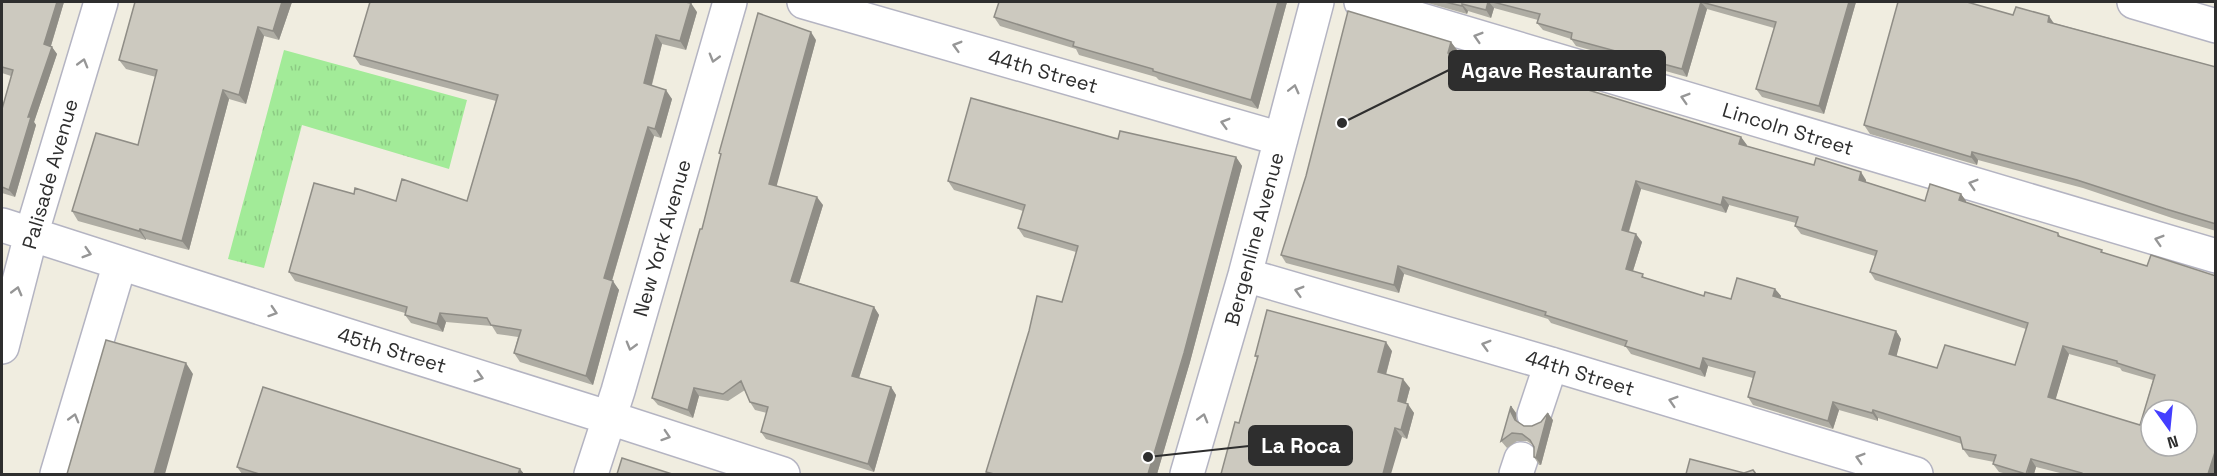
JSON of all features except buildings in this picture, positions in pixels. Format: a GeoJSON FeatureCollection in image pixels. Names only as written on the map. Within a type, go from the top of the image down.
{"type":"FeatureCollection","features":[{"type":"Feature","properties":{"kind":"street","name":"Palisade Avenue"},"geometry":{"type":"LineString","coordinates":[[2,347],[16,230],[101,2]]}},
{"type":"Feature","properties":{"kind":"street","name":"New York Avenue"},"geometry":{"type":"LineString","coordinates":[[591,474],[610,418],[730,2]]}},
{"type":"Feature","properties":{"kind":"street","name":"44th Street"},"geometry":{"type":"LineString","coordinates":[[804,2],[1281,139]]}},
{"type":"Feature","properties":{"kind":"street","name":"Bergenline Avenue"},"geometry":{"type":"LineString","coordinates":[[1187,474],[1245,274],[1317,2]]}},
{"type":"Feature","properties":{"kind":"street","name":"Lincoln Street"},"geometry":{"type":"LineString","coordinates":[[1360,2],[2216,256]]}},
{"type":"Feature","properties":{"kind":"street"},"geometry":{"type":"LineString","coordinates":[[2134,2],[2216,26]]}},
{"type":"Feature","properties":{"kind":"street","name":"45th Street"},"geometry":{"type":"LineString","coordinates":[[16,230],[783,474]]}},
{"type":"Feature","properties":{"kind":"street"},"geometry":{"type":"LineString","coordinates":[[57,474],[120,263]]}},
{"type":"Feature","properties":{"kind":"street","name":"44th Street"},"geometry":{"type":"LineString","coordinates":[[1245,274],[1916,474]]}},
{"type":"Feature","properties":{"kind":"street"},"geometry":{"type":"LineString","coordinates":[[1534,415],[1551,364]]}},
{"type":"Feature","properties":{"kind":"green space"},"geometry":{"type":"Polygon","coordinates":[[[284,50],[467,100],[449,169],[302,125],[264,268],[228,259],[284,50]]]}},
{"type":"Feature","properties":{"kind":"place","name":"Agave Restaurante"},"geometry":{"type":"Point","coordinates":[1342,123]}},
{"type":"Feature","properties":{"kind":"place","name":"La Roca"},"geometry":{"type":"Point","coordinates":[1148,457]}}]}
